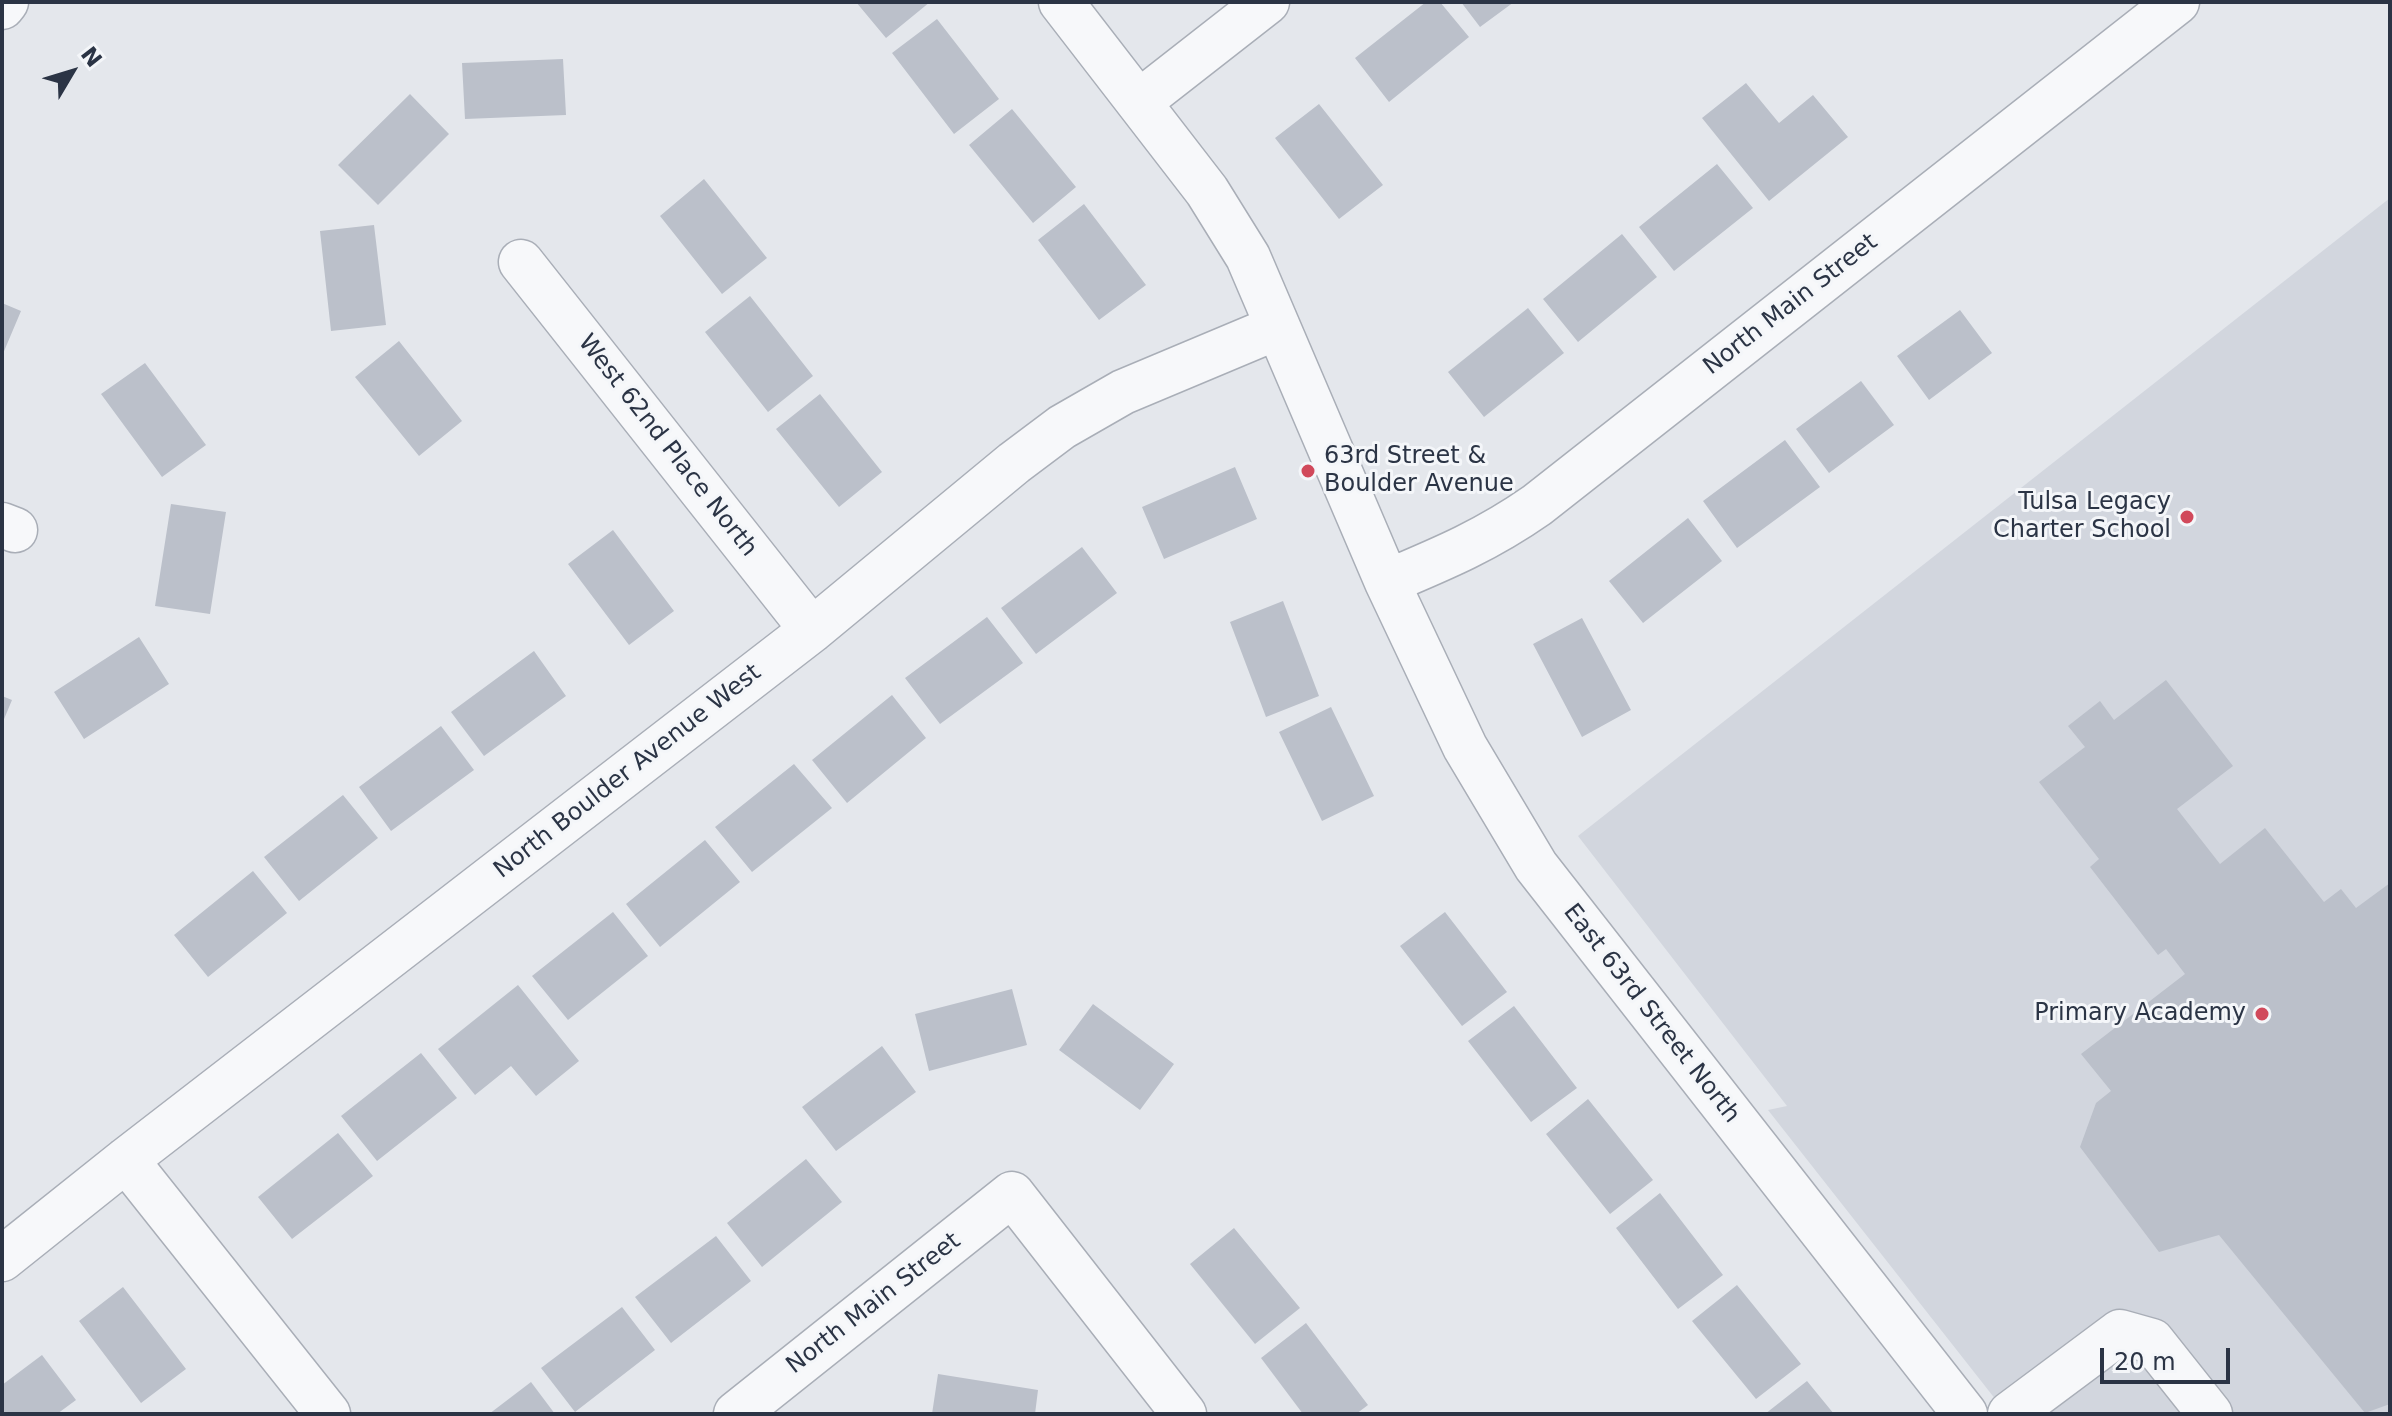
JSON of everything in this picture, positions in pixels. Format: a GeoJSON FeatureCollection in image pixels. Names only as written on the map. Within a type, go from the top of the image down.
{"type":"FeatureCollection","features":[{"type":"Feature","properties":{"kind":"street"},"geometry":{"type":"LineString","coordinates":[[2,7],[6,2]]}},
{"type":"Feature","properties":{"kind":"street","name":"East 63rd Street North"},"geometry":{"type":"LineString","coordinates":[[1061,2],[1207,191],[1248,257],[1387,582],[1465,747],[1536,866],[1965,1414]]}},
{"type":"Feature","properties":{"kind":"street"},"geometry":{"type":"LineString","coordinates":[[1139,102],[1267,2]]}},
{"type":"Feature","properties":{"kind":"street","name":"North Main Street"},"geometry":{"type":"LineString","coordinates":[[1387,582],[1468,548],[1537,505],[2177,2]]}},
{"type":"Feature","properties":{"kind":"street","name":"West 62nd Place North"},"geometry":{"type":"LineString","coordinates":[[521,262],[812,630]]}},
{"type":"Feature","properties":{"kind":"street","name":"North Boulder Avenue West"},"geometry":{"type":"LineString","coordinates":[[2,1259],[812,630],[1062,427],[1123,392],[1278,327]]}},
{"type":"Feature","properties":{"kind":"street"},"geometry":{"type":"LineString","coordinates":[[126,1160],[328,1414]]}},
{"type":"Feature","properties":{"kind":"street","name":"North Main Street"},"geometry":{"type":"LineString","coordinates":[[736,1414],[1012,1194],[1184,1414]]}},
{"type":"Feature","properties":{"kind":"street"},"geometry":{"type":"LineString","coordinates":[[2010,1414],[2120,1332],[2152,1341],[2210,1414]]}},
{"type":"Feature","properties":{"kind":"shaded area","name":"Tulsa Legacy Charter School"},"geometry":{"type":"Polygon","coordinates":[[[2390,198],[2390,1414],[2007,1414],[1768,1110],[1787,1106],[1578,836],[2390,198]]]}},
{"type":"Feature","properties":{"kind":"building"},"geometry":{"type":"Polygon","coordinates":[[[856,2],[930,2],[886,38],[856,2]]]}},
{"type":"Feature","properties":{"kind":"building"},"geometry":{"type":"Polygon","coordinates":[[[1426,2],[1440,2],[1469,37],[1389,102],[1355,58],[1426,2]]]}},
{"type":"Feature","properties":{"kind":"building"},"geometry":{"type":"Polygon","coordinates":[[[1461,2],[1514,2],[1480,27],[1461,2]]]}},
{"type":"Feature","properties":{"kind":"building"},"geometry":{"type":"Polygon","coordinates":[[[937,19],[999,99],[954,134],[892,53],[937,19]]]}},
{"type":"Feature","properties":{"kind":"building"},"geometry":{"type":"Polygon","coordinates":[[[563,59],[566,115],[465,119],[462,63],[563,59]]]}},
{"type":"Feature","properties":{"kind":"building"},"geometry":{"type":"Polygon","coordinates":[[[1746,83],[1779,123],[1813,95],[1848,137],[1769,201],[1702,118],[1746,83]]]}},
{"type":"Feature","properties":{"kind":"building"},"geometry":{"type":"Polygon","coordinates":[[[410,94],[449,134],[378,205],[338,165],[410,94]]]}},
{"type":"Feature","properties":{"kind":"building"},"geometry":{"type":"Polygon","coordinates":[[[1319,104],[1383,185],[1339,219],[1275,138],[1319,104]]]}},
{"type":"Feature","properties":{"kind":"building"},"geometry":{"type":"Polygon","coordinates":[[[1012,109],[1076,187],[1033,223],[969,145],[1012,109]]]}},
{"type":"Feature","properties":{"kind":"building"},"geometry":{"type":"Polygon","coordinates":[[[1717,164],[1753,208],[1674,271],[1639,227],[1717,164]]]}},
{"type":"Feature","properties":{"kind":"building"},"geometry":{"type":"Polygon","coordinates":[[[704,179],[767,258],[722,294],[660,216],[704,179]]]}},
{"type":"Feature","properties":{"kind":"building"},"geometry":{"type":"Polygon","coordinates":[[[1084,204],[1146,285],[1099,320],[1038,240],[1084,204]]]}},
{"type":"Feature","properties":{"kind":"building"},"geometry":{"type":"Polygon","coordinates":[[[374,225],[386,325],[331,331],[320,231],[374,225]]]}},
{"type":"Feature","properties":{"kind":"building"},"geometry":{"type":"Polygon","coordinates":[[[1622,234],[1657,277],[1578,342],[1543,299],[1622,234]]]}},
{"type":"Feature","properties":{"kind":"building"},"geometry":{"type":"Polygon","coordinates":[[[750,296],[813,376],[768,412],[705,332],[750,296]]]}},
{"type":"Feature","properties":{"kind":"building"},"geometry":{"type":"Polygon","coordinates":[[[2,303],[21,311],[2,356],[2,303]]]}},
{"type":"Feature","properties":{"kind":"building"},"geometry":{"type":"Polygon","coordinates":[[[1528,308],[1564,353],[1484,417],[1448,372],[1528,308]]]}},
{"type":"Feature","properties":{"kind":"building"},"geometry":{"type":"Polygon","coordinates":[[[1960,310],[1992,353],[1929,400],[1897,356],[1960,310]]]}},
{"type":"Feature","properties":{"kind":"building"},"geometry":{"type":"Polygon","coordinates":[[[399,341],[462,421],[419,456],[355,377],[399,341]]]}},
{"type":"Feature","properties":{"kind":"building"},"geometry":{"type":"Polygon","coordinates":[[[145,363],[206,445],[162,477],[101,394],[145,363]]]}},
{"type":"Feature","properties":{"kind":"building"},"geometry":{"type":"Polygon","coordinates":[[[1861,381],[1894,425],[1829,473],[1796,429],[1861,381]]]}},
{"type":"Feature","properties":{"kind":"building"},"geometry":{"type":"Polygon","coordinates":[[[820,394],[882,472],[839,507],[776,429],[820,394]]]}},
{"type":"Feature","properties":{"kind":"building"},"geometry":{"type":"Polygon","coordinates":[[[1785,440],[1820,487],[1737,548],[1703,501],[1785,440]]]}},
{"type":"Feature","properties":{"kind":"building"},"geometry":{"type":"Polygon","coordinates":[[[1235,467],[1257,519],[1164,559],[1142,507],[1235,467]]]}},
{"type":"Feature","properties":{"kind":"building"},"geometry":{"type":"Polygon","coordinates":[[[171,504],[226,512],[210,614],[155,606],[171,504]]]}},
{"type":"Feature","properties":{"kind":"building"},"geometry":{"type":"Polygon","coordinates":[[[1688,518],[1722,561],[1643,623],[1609,581],[1688,518]]]}},
{"type":"Feature","properties":{"kind":"building"},"geometry":{"type":"Polygon","coordinates":[[[613,530],[674,611],[629,645],[568,564],[613,530]]]}},
{"type":"Feature","properties":{"kind":"building"},"geometry":{"type":"Polygon","coordinates":[[[1082,547],[1117,593],[1036,654],[1001,608],[1082,547]]]}},
{"type":"Feature","properties":{"kind":"building"},"geometry":{"type":"Polygon","coordinates":[[[1283,601],[1319,696],[1266,717],[1230,622],[1283,601]]]}},
{"type":"Feature","properties":{"kind":"building"},"geometry":{"type":"Polygon","coordinates":[[[987,617],[1023,663],[940,724],[905,678],[987,617]]]}},
{"type":"Feature","properties":{"kind":"building"},"geometry":{"type":"Polygon","coordinates":[[[1582,618],[1631,710],[1582,737],[1533,644],[1582,618]]]}},
{"type":"Feature","properties":{"kind":"building"},"geometry":{"type":"Polygon","coordinates":[[[139,637],[169,684],[84,739],[54,692],[139,637]]]}},
{"type":"Feature","properties":{"kind":"building"},"geometry":{"type":"Polygon","coordinates":[[[534,651],[566,696],[484,756],[451,712],[534,651]]]}},
{"type":"Feature","properties":{"kind":"building","name":"Primary Academy"},"geometry":{"type":"Polygon","coordinates":[[[2166,680],[2233,766],[2177,809],[2220,864],[2265,828],[2324,902],[2341,889],[2356,908],[2390,883],[2390,1404],[2365,1413],[2219,1235],[2159,1252],[2080,1147],[2096,1103],[2111,1091],[2081,1054],[2185,974],[2166,949],[2158,955],[2090,867],[2099,859],[2039,782],[2085,747],[2068,726],[2100,701],[2114,720],[2166,680]]]}},
{"type":"Feature","properties":{"kind":"building"},"geometry":{"type":"Polygon","coordinates":[[[892,695],[926,738],[847,803],[812,760],[892,695]]]}},
{"type":"Feature","properties":{"kind":"building"},"geometry":{"type":"Polygon","coordinates":[[[2,696],[12,700],[2,724],[2,696]]]}},
{"type":"Feature","properties":{"kind":"building"},"geometry":{"type":"Polygon","coordinates":[[[1331,707],[1374,796],[1322,821],[1279,732],[1331,707]]]}},
{"type":"Feature","properties":{"kind":"building"},"geometry":{"type":"Polygon","coordinates":[[[441,726],[474,770],[391,831],[359,787],[441,726]]]}},
{"type":"Feature","properties":{"kind":"building"},"geometry":{"type":"Polygon","coordinates":[[[794,764],[832,808],[752,872],[715,827],[794,764]]]}},
{"type":"Feature","properties":{"kind":"building"},"geometry":{"type":"Polygon","coordinates":[[[343,795],[378,838],[299,901],[264,857],[343,795]]]}},
{"type":"Feature","properties":{"kind":"building"},"geometry":{"type":"Polygon","coordinates":[[[705,840],[740,882],[660,947],[626,904],[705,840]]]}},
{"type":"Feature","properties":{"kind":"building"},"geometry":{"type":"Polygon","coordinates":[[[253,871],[287,913],[208,977],[174,935],[253,871]]]}},
{"type":"Feature","properties":{"kind":"building"},"geometry":{"type":"Polygon","coordinates":[[[613,912],[648,956],[568,1020],[532,976],[613,912]]]}},
{"type":"Feature","properties":{"kind":"building"},"geometry":{"type":"Polygon","coordinates":[[[1445,912],[1507,992],[1462,1026],[1400,946],[1445,912]]]}},
{"type":"Feature","properties":{"kind":"building"},"geometry":{"type":"Polygon","coordinates":[[[518,985],[579,1061],[536,1096],[511,1066],[475,1095],[438,1049],[518,985]]]}},
{"type":"Feature","properties":{"kind":"building"},"geometry":{"type":"Polygon","coordinates":[[[1012,989],[1027,1045],[929,1071],[915,1014],[1012,989]]]}},
{"type":"Feature","properties":{"kind":"building"},"geometry":{"type":"Polygon","coordinates":[[[1093,1004],[1174,1064],[1140,1110],[1059,1050],[1093,1004]]]}},
{"type":"Feature","properties":{"kind":"building"},"geometry":{"type":"Polygon","coordinates":[[[1514,1006],[1577,1088],[1531,1122],[1468,1041],[1514,1006]]]}},
{"type":"Feature","properties":{"kind":"building"},"geometry":{"type":"Polygon","coordinates":[[[882,1046],[916,1092],[836,1151],[802,1107],[882,1046]]]}},
{"type":"Feature","properties":{"kind":"building"},"geometry":{"type":"Polygon","coordinates":[[[421,1053],[457,1098],[377,1161],[341,1116],[421,1053]]]}},
{"type":"Feature","properties":{"kind":"building"},"geometry":{"type":"Polygon","coordinates":[[[1588,1099],[1653,1180],[1610,1214],[1546,1134],[1588,1099]]]}},
{"type":"Feature","properties":{"kind":"building"},"geometry":{"type":"Polygon","coordinates":[[[338,1133],[373,1176],[292,1239],[258,1197],[338,1133]]]}},
{"type":"Feature","properties":{"kind":"building"},"geometry":{"type":"Polygon","coordinates":[[[806,1159],[842,1202],[762,1267],[727,1223],[806,1159]]]}},
{"type":"Feature","properties":{"kind":"building"},"geometry":{"type":"Polygon","coordinates":[[[1660,1193],[1723,1275],[1678,1309],[1616,1228],[1660,1193]]]}},
{"type":"Feature","properties":{"kind":"building"},"geometry":{"type":"Polygon","coordinates":[[[1234,1228],[1300,1308],[1255,1344],[1190,1264],[1234,1228]]]}},
{"type":"Feature","properties":{"kind":"building"},"geometry":{"type":"Polygon","coordinates":[[[716,1236],[751,1281],[671,1343],[635,1297],[716,1236]]]}},
{"type":"Feature","properties":{"kind":"building"},"geometry":{"type":"Polygon","coordinates":[[[1737,1285],[1801,1364],[1756,1399],[1692,1321],[1737,1285]]]}},
{"type":"Feature","properties":{"kind":"building"},"geometry":{"type":"Polygon","coordinates":[[[123,1287],[186,1369],[141,1403],[79,1321],[123,1287]]]}},
{"type":"Feature","properties":{"kind":"building"},"geometry":{"type":"Polygon","coordinates":[[[622,1307],[655,1350],[575,1412],[541,1368],[622,1307]]]}},
{"type":"Feature","properties":{"kind":"building"},"geometry":{"type":"Polygon","coordinates":[[[1306,1323],[1368,1405],[1356,1414],[1303,1414],[1261,1358],[1306,1323]]]}},
{"type":"Feature","properties":{"kind":"building"},"geometry":{"type":"Polygon","coordinates":[[[42,1355],[76,1400],[57,1414],[2,1414],[2,1385],[42,1355]]]}},
{"type":"Feature","properties":{"kind":"building"},"geometry":{"type":"Polygon","coordinates":[[[938,1374],[1038,1390],[1035,1414],[932,1414],[938,1374]]]}},
{"type":"Feature","properties":{"kind":"building"},"geometry":{"type":"Polygon","coordinates":[[[1807,1381],[1834,1414],[1765,1414],[1807,1381]]]}},
{"type":"Feature","properties":{"kind":"building"},"geometry":{"type":"Polygon","coordinates":[[[531,1382],[555,1414],[489,1414],[531,1382]]]}},
{"type":"Feature","properties":{"kind":"place","name":"63rd Street & Boulder Avenue"},"geometry":{"type":"Point","coordinates":[1308,471]}},
{"type":"Feature","properties":{"kind":"place","name":"Tulsa Legacy Charter School"},"geometry":{"type":"Point","coordinates":[2187,517]}},
{"type":"Feature","properties":{"kind":"place","name":"Primary Academy"},"geometry":{"type":"Point","coordinates":[2262,1014]}}]}
